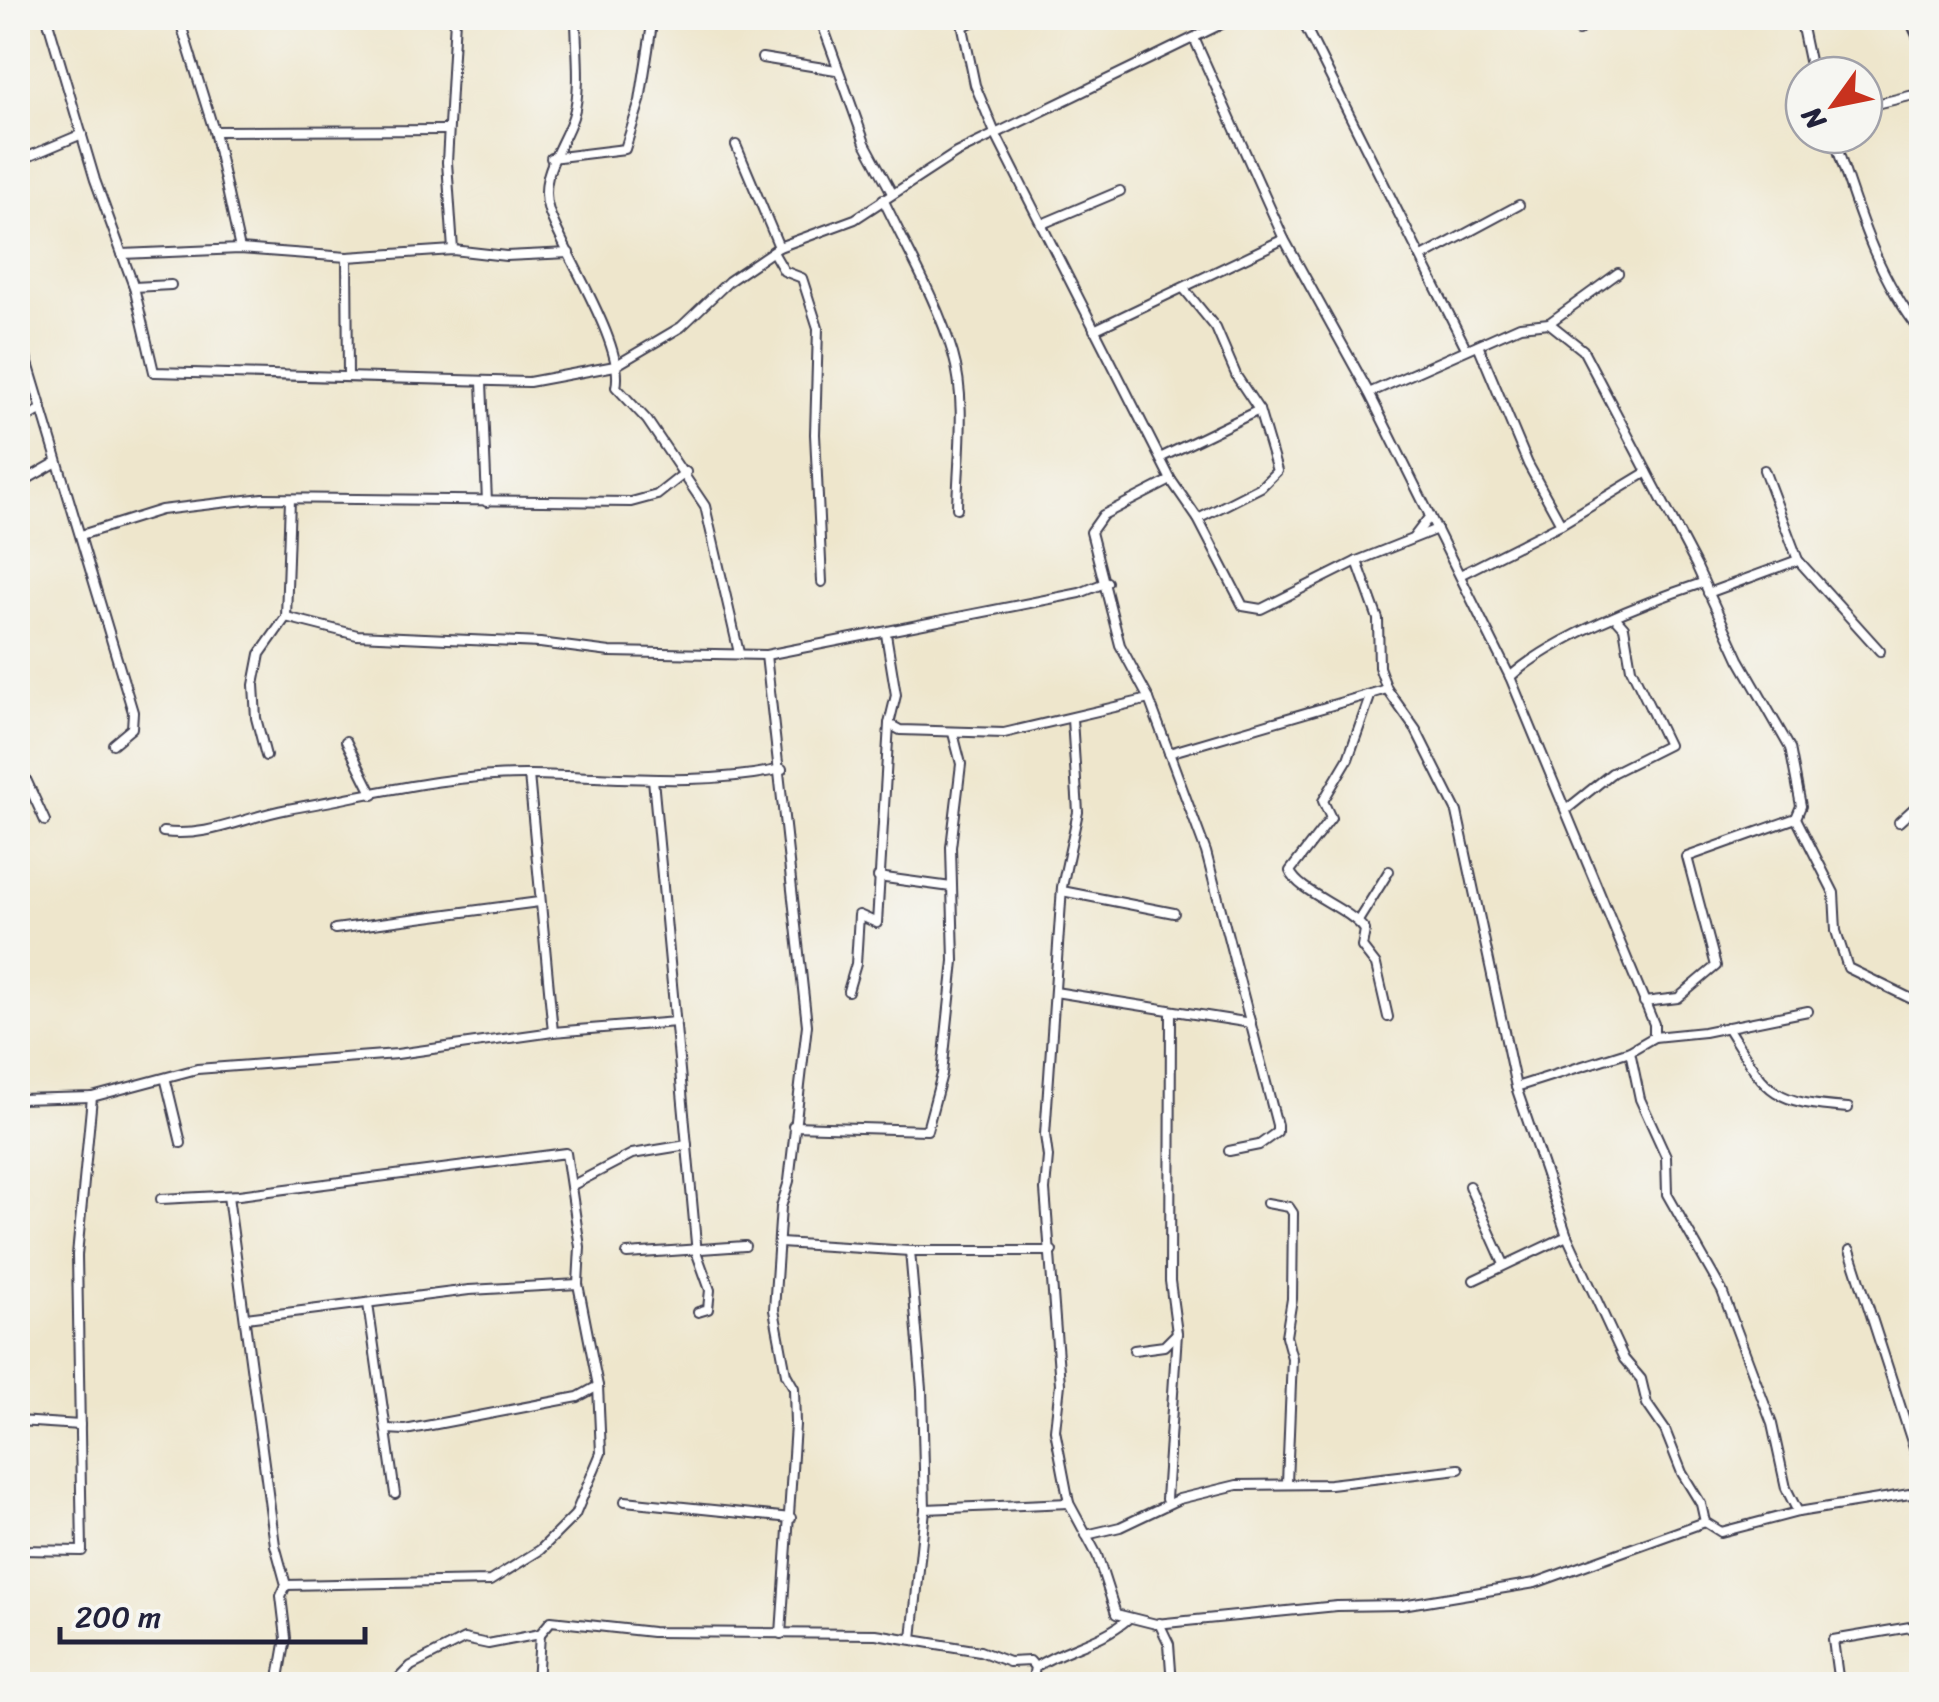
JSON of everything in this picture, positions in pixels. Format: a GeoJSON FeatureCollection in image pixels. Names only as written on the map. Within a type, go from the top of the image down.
{"type":"FeatureCollection","features":[{"type":"Feature","properties":{"kind":"street"},"geometry":{"type":"LineString","coordinates":[[47,18],[134,287],[154,372],[482,382],[529,382],[615,366],[681,327],[729,281],[776,249],[830,231],[995,133],[1234,18]]}},
{"type":"Feature","properties":{"kind":"street"},"geometry":{"type":"LineString","coordinates":[[179,18],[214,131],[240,249]]}},
{"type":"Feature","properties":{"kind":"street"},"geometry":{"type":"LineString","coordinates":[[452,250],[447,130],[455,18]]}},
{"type":"Feature","properties":{"kind":"street"},"geometry":{"type":"LineString","coordinates":[[576,18],[574,112],[552,158],[548,208],[619,374],[616,387],[686,472],[705,506],[722,565],[739,653]]}},
{"type":"Feature","properties":{"kind":"street"},"geometry":{"type":"LineString","coordinates":[[552,158],[625,150],[640,101],[653,18]]}},
{"type":"Feature","properties":{"kind":"street"},"geometry":{"type":"LineString","coordinates":[[820,18],[836,70],[855,108],[864,143],[892,193]]}},
{"type":"Feature","properties":{"kind":"street"},"geometry":{"type":"LineString","coordinates":[[980,18],[963,22],[975,85],[995,133],[1171,480],[1198,519],[1248,610],[1261,609],[1357,561],[1437,529]]}},
{"type":"Feature","properties":{"kind":"street"},"geometry":{"type":"LineString","coordinates":[[1301,18],[1424,256],[1466,348]]}},
{"type":"Feature","properties":{"kind":"street"},"geometry":{"type":"LineString","coordinates":[[1578,31],[1592,18]]}},
{"type":"Feature","properties":{"kind":"street"},"geometry":{"type":"LineString","coordinates":[[1800,18],[1808,55]]}},
{"type":"Feature","properties":{"kind":"street"},"geometry":{"type":"LineString","coordinates":[[1911,18],[1922,42]]}},
{"type":"Feature","properties":{"kind":"street"},"geometry":{"type":"LineString","coordinates":[[1194,38],[1284,239],[1369,393],[1510,677],[1567,809],[1644,1002],[1654,1037]]}},
{"type":"Feature","properties":{"kind":"street"},"geometry":{"type":"LineString","coordinates":[[762,58],[836,70]]}},
{"type":"Feature","properties":{"kind":"street"},"geometry":{"type":"LineString","coordinates":[[1884,102],[1922,92]]}},
{"type":"Feature","properties":{"kind":"street"},"geometry":{"type":"LineString","coordinates":[[214,131],[447,130]]}},
{"type":"Feature","properties":{"kind":"street"},"geometry":{"type":"LineString","coordinates":[[18,162],[82,134]]}},
{"type":"Feature","properties":{"kind":"street"},"geometry":{"type":"LineString","coordinates":[[736,145],[784,271],[802,278],[818,328],[815,434],[822,582]]}},
{"type":"Feature","properties":{"kind":"street"},"geometry":{"type":"LineString","coordinates":[[1840,155],[1872,254],[1922,333]]}},
{"type":"Feature","properties":{"kind":"street"},"geometry":{"type":"LineString","coordinates":[[1042,224],[1120,191]]}},
{"type":"Feature","properties":{"kind":"street"},"geometry":{"type":"LineString","coordinates":[[883,199],[928,291],[954,357],[959,392],[957,508]]}},
{"type":"Feature","properties":{"kind":"street"},"geometry":{"type":"LineString","coordinates":[[1424,256],[1519,205]]}},
{"type":"Feature","properties":{"kind":"street"},"geometry":{"type":"LineString","coordinates":[[1094,330],[1185,290],[1284,239]]}},
{"type":"Feature","properties":{"kind":"street"},"geometry":{"type":"LineString","coordinates":[[122,254],[240,249],[347,257],[452,250],[506,256],[570,253]]}},
{"type":"Feature","properties":{"kind":"street"},"geometry":{"type":"LineString","coordinates":[[347,257],[348,377]]}},
{"type":"Feature","properties":{"kind":"street"},"geometry":{"type":"LineString","coordinates":[[1369,393],[1520,326],[1549,324],[1618,273]]}},
{"type":"Feature","properties":{"kind":"street"},"geometry":{"type":"LineString","coordinates":[[134,287],[171,284]]}},
{"type":"Feature","properties":{"kind":"street"},"geometry":{"type":"LineString","coordinates":[[1185,290],[1216,328],[1237,377],[1259,410],[1276,475],[1198,519]]}},
{"type":"Feature","properties":{"kind":"street"},"geometry":{"type":"LineString","coordinates":[[1549,324],[1582,350],[1647,472],[1739,659],[1790,748],[1801,806],[1796,818],[1687,856],[1716,966],[1678,998],[1644,1002]]}},
{"type":"Feature","properties":{"kind":"street"},"geometry":{"type":"LineString","coordinates":[[18,330],[133,712],[132,728],[114,744]]}},
{"type":"Feature","properties":{"kind":"street"},"geometry":{"type":"LineString","coordinates":[[1478,345],[1528,464],[1561,524]]}},
{"type":"Feature","properties":{"kind":"street"},"geometry":{"type":"LineString","coordinates":[[482,382],[486,502]]}},
{"type":"Feature","properties":{"kind":"street"},"geometry":{"type":"LineString","coordinates":[[18,424],[42,409]]}},
{"type":"Feature","properties":{"kind":"street"},"geometry":{"type":"LineString","coordinates":[[1162,457],[1259,410]]}},
{"type":"Feature","properties":{"kind":"street"},"geometry":{"type":"LineString","coordinates":[[18,479],[29,478],[57,462]]}},
{"type":"Feature","properties":{"kind":"street"},"geometry":{"type":"LineString","coordinates":[[1764,470],[1798,560],[1880,651]]}},
{"type":"Feature","properties":{"kind":"street"},"geometry":{"type":"LineString","coordinates":[[81,535],[161,510],[290,499],[631,502],[657,495],[686,472]]}},
{"type":"Feature","properties":{"kind":"street"},"geometry":{"type":"LineString","coordinates":[[1460,575],[1561,524],[1647,472]]}},
{"type":"Feature","properties":{"kind":"street"},"geometry":{"type":"LineString","coordinates":[[1171,480],[1096,520],[1091,532],[1107,582],[1120,645],[1149,699],[1206,852],[1278,1132],[1259,1145],[1229,1151]]}},
{"type":"Feature","properties":{"kind":"street"},"geometry":{"type":"LineString","coordinates":[[266,756],[256,718],[254,685],[260,654],[286,617],[290,499]]}},
{"type":"Feature","properties":{"kind":"street"},"geometry":{"type":"LineString","coordinates":[[1414,537],[1430,516]]}},
{"type":"Feature","properties":{"kind":"street"},"geometry":{"type":"LineString","coordinates":[[1708,593],[1798,560]]}},
{"type":"Feature","properties":{"kind":"street"},"geometry":{"type":"LineString","coordinates":[[1357,561],[1378,619],[1379,667],[1387,689],[1424,744],[1457,812],[1516,1087],[1566,1236],[1624,1359],[1640,1380],[1647,1404],[1666,1430],[1682,1473],[1701,1504],[1705,1522],[1721,1532],[1798,1512],[1922,1492]]}},
{"type":"Feature","properties":{"kind":"street"},"geometry":{"type":"LineString","coordinates":[[286,617],[357,636],[540,643],[610,652],[766,656],[1080,593],[1107,582]]}},
{"type":"Feature","properties":{"kind":"street"},"geometry":{"type":"LineString","coordinates":[[1510,677],[1527,661],[1615,616],[1702,582]]}},
{"type":"Feature","properties":{"kind":"street"},"geometry":{"type":"LineString","coordinates":[[1567,809],[1612,773],[1668,744],[1631,668],[1624,627],[1615,616]]}},
{"type":"Feature","properties":{"kind":"street"},"geometry":{"type":"LineString","coordinates":[[848,991],[856,964],[859,915],[877,923],[889,724],[896,694],[886,634]]}},
{"type":"Feature","properties":{"kind":"street"},"geometry":{"type":"LineString","coordinates":[[766,656],[773,738],[782,769],[807,1025],[774,1310],[786,1374],[794,1388],[795,1425],[781,1634]]}},
{"type":"Feature","properties":{"kind":"street"},"geometry":{"type":"LineString","coordinates":[[1170,754],[1387,689]]}},
{"type":"Feature","properties":{"kind":"street"},"geometry":{"type":"LineString","coordinates":[[1371,694],[1348,759],[1323,801],[1331,818],[1290,871],[1296,882],[1358,921],[1365,930],[1362,946],[1376,966],[1388,1016]]}},
{"type":"Feature","properties":{"kind":"street"},"geometry":{"type":"LineString","coordinates":[[889,724],[900,730],[1004,733],[1149,699]]}},
{"type":"Feature","properties":{"kind":"street"},"geometry":{"type":"LineString","coordinates":[[1072,720],[1078,812],[1062,891],[1045,1135],[1048,1157],[1044,1190],[1060,1384],[1055,1430],[1069,1504],[1086,1534],[1116,1614],[1159,1624],[1337,1606],[1402,1604],[1535,1582],[1705,1522]]}},
{"type":"Feature","properties":{"kind":"street"},"geometry":{"type":"LineString","coordinates":[[793,1126],[927,1130],[949,1030],[948,992],[954,960],[950,847],[961,764],[953,734]]}},
{"type":"Feature","properties":{"kind":"street"},"geometry":{"type":"LineString","coordinates":[[346,741],[373,795]]}},
{"type":"Feature","properties":{"kind":"street"},"geometry":{"type":"LineString","coordinates":[[18,762],[45,822]]}},
{"type":"Feature","properties":{"kind":"street"},"geometry":{"type":"LineString","coordinates":[[162,832],[222,830],[255,815],[373,795],[431,780],[529,775],[609,781],[740,778],[782,769]]}},
{"type":"Feature","properties":{"kind":"street"},"geometry":{"type":"LineString","coordinates":[[529,775],[553,1032]]}},
{"type":"Feature","properties":{"kind":"street"},"geometry":{"type":"LineString","coordinates":[[653,779],[698,1254],[710,1290],[708,1309],[698,1312]]}},
{"type":"Feature","properties":{"kind":"street"},"geometry":{"type":"LineString","coordinates":[[1899,822],[1922,801]]}},
{"type":"Feature","properties":{"kind":"street"},"geometry":{"type":"LineString","coordinates":[[1796,818],[1834,893],[1836,931],[1848,968],[1922,1004]]}},
{"type":"Feature","properties":{"kind":"street"},"geometry":{"type":"LineString","coordinates":[[1358,921],[1389,872]]}},
{"type":"Feature","properties":{"kind":"street"},"geometry":{"type":"LineString","coordinates":[[878,877],[952,887]]}},
{"type":"Feature","properties":{"kind":"street"},"geometry":{"type":"LineString","coordinates":[[1062,891],[1174,914]]}},
{"type":"Feature","properties":{"kind":"street"},"geometry":{"type":"LineString","coordinates":[[334,929],[539,902]]}},
{"type":"Feature","properties":{"kind":"street"},"geometry":{"type":"LineString","coordinates":[[1056,992],[1251,1023]]}},
{"type":"Feature","properties":{"kind":"street"},"geometry":{"type":"LineString","coordinates":[[1516,1087],[1630,1051],[1654,1037],[1808,1011]]}},
{"type":"Feature","properties":{"kind":"street"},"geometry":{"type":"LineString","coordinates":[[1166,1499],[1176,1333],[1170,1281],[1171,1012]]}},
{"type":"Feature","properties":{"kind":"street"},"geometry":{"type":"LineString","coordinates":[[18,1099],[92,1097],[166,1081],[197,1069],[397,1054],[553,1032],[676,1022]]}},
{"type":"Feature","properties":{"kind":"street"},"geometry":{"type":"LineString","coordinates":[[1727,1027],[1767,1090],[1790,1102],[1848,1108]]}},
{"type":"Feature","properties":{"kind":"street"},"geometry":{"type":"LineString","coordinates":[[1630,1051],[1640,1099],[1666,1156],[1668,1194],[1722,1291],[1772,1424],[1786,1488],[1798,1512]]}},
{"type":"Feature","properties":{"kind":"street"},"geometry":{"type":"LineString","coordinates":[[166,1081],[181,1142]]}},
{"type":"Feature","properties":{"kind":"street"},"geometry":{"type":"LineString","coordinates":[[18,1550],[82,1551],[77,1255],[92,1097]]}},
{"type":"Feature","properties":{"kind":"street"},"geometry":{"type":"LineString","coordinates":[[573,1186],[632,1154],[687,1146]]}},
{"type":"Feature","properties":{"kind":"street"},"geometry":{"type":"LineString","coordinates":[[161,1199],[228,1196],[566,1153],[580,1247],[578,1284],[598,1386],[601,1454],[588,1492],[575,1514],[540,1550],[490,1580],[286,1584]]}},
{"type":"Feature","properties":{"kind":"street"},"geometry":{"type":"LineString","coordinates":[[1469,1186],[1504,1264]]}},
{"type":"Feature","properties":{"kind":"street"},"geometry":{"type":"LineString","coordinates":[[228,1196],[275,1545],[286,1584],[281,1596],[286,1638],[278,1684]]}},
{"type":"Feature","properties":{"kind":"street"},"geometry":{"type":"LineString","coordinates":[[1267,1203],[1289,1206],[1294,1213],[1292,1299],[1286,1336],[1292,1358],[1288,1483]]}},
{"type":"Feature","properties":{"kind":"street"},"geometry":{"type":"LineString","coordinates":[[1474,1280],[1566,1236]]}},
{"type":"Feature","properties":{"kind":"street"},"geometry":{"type":"LineString","coordinates":[[780,1243],[910,1251],[1052,1251]]}},
{"type":"Feature","properties":{"kind":"street"},"geometry":{"type":"LineString","coordinates":[[628,1254],[745,1246]]}},
{"type":"Feature","properties":{"kind":"street"},"geometry":{"type":"LineString","coordinates":[[1850,1250],[1922,1473]]}},
{"type":"Feature","properties":{"kind":"street"},"geometry":{"type":"LineString","coordinates":[[910,1251],[922,1388],[925,1509],[912,1639]]}},
{"type":"Feature","properties":{"kind":"street"},"geometry":{"type":"LineString","coordinates":[[246,1318],[469,1290],[578,1284]]}},
{"type":"Feature","properties":{"kind":"street"},"geometry":{"type":"LineString","coordinates":[[368,1304],[395,1494]]}},
{"type":"Feature","properties":{"kind":"street"},"geometry":{"type":"LineString","coordinates":[[1134,1350],[1164,1346],[1176,1333]]}},
{"type":"Feature","properties":{"kind":"street"},"geometry":{"type":"LineString","coordinates":[[386,1429],[406,1430],[578,1398],[598,1386]]}},
{"type":"Feature","properties":{"kind":"street"},"geometry":{"type":"LineString","coordinates":[[18,1421],[80,1424]]}},
{"type":"Feature","properties":{"kind":"street"},"geometry":{"type":"LineString","coordinates":[[1086,1534],[1120,1527],[1207,1491],[1288,1483],[1330,1484],[1458,1470]]}},
{"type":"Feature","properties":{"kind":"street"},"geometry":{"type":"LineString","coordinates":[[626,1501],[791,1518]]}},
{"type":"Feature","properties":{"kind":"street"},"geometry":{"type":"LineString","coordinates":[[925,1509],[1069,1504]]}},
{"type":"Feature","properties":{"kind":"street"},"geometry":{"type":"LineString","coordinates":[[1032,1684],[1035,1667],[1055,1654],[1109,1636],[1128,1619]]}},
{"type":"Feature","properties":{"kind":"street"},"geometry":{"type":"LineString","coordinates":[[392,1684],[410,1666],[464,1639],[488,1644],[540,1634],[551,1622],[652,1632],[912,1639],[927,1645],[980,1650],[1009,1662],[1030,1661],[1035,1667]]}},
{"type":"Feature","properties":{"kind":"street"},"geometry":{"type":"LineString","coordinates":[[1159,1624],[1169,1644],[1172,1684]]}},
{"type":"Feature","properties":{"kind":"street"},"geometry":{"type":"LineString","coordinates":[[1839,1684],[1833,1640],[1922,1625]]}},
{"type":"Feature","properties":{"kind":"street"},"geometry":{"type":"LineString","coordinates":[[537,1684],[540,1634]]}}]}
